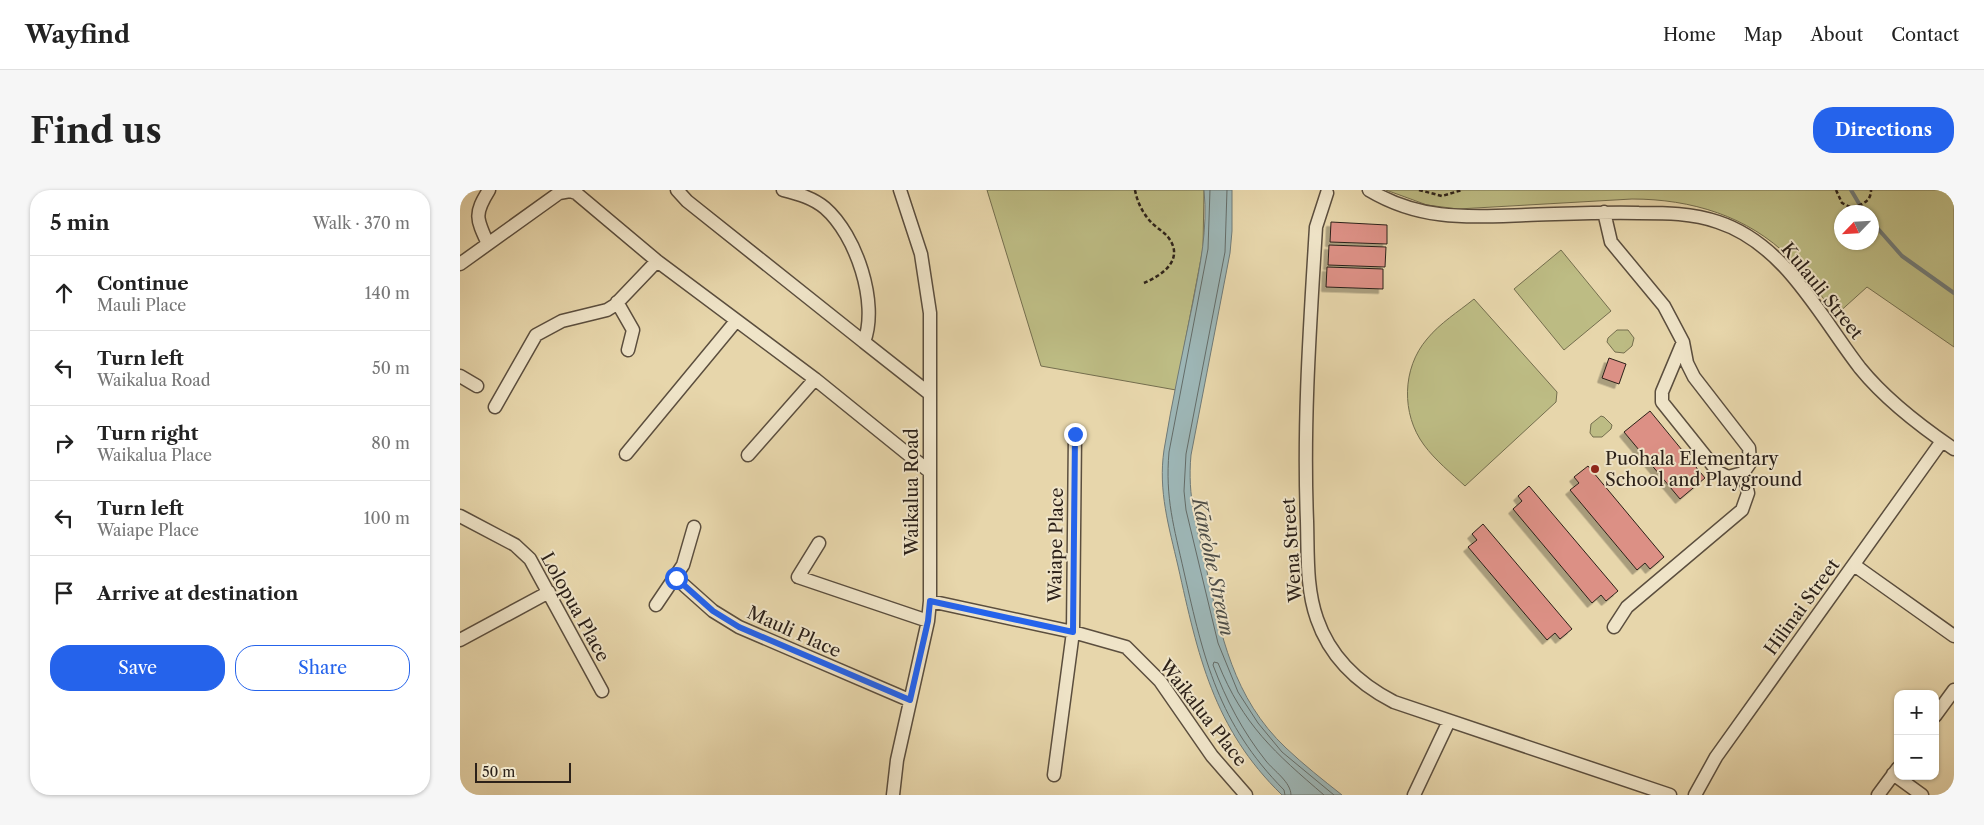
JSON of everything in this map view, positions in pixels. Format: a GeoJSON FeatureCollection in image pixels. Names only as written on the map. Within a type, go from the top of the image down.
{"type":"FeatureCollection","features":[{"type":"Feature","properties":{"kind":"street"},"geometry":{"type":"LineString","coordinates":[[488,244],[477,220],[477,211],[489,190]]}},
{"type":"Feature","properties":{"kind":"street"},"geometry":{"type":"LineString","coordinates":[[677,190],[687,201],[930,394]]}},
{"type":"Feature","properties":{"kind":"street"},"geometry":{"type":"LineString","coordinates":[[784,190],[817,202],[834,217],[848,238],[859,264],[869,304],[869,322],[864,342]]}},
{"type":"Feature","properties":{"kind":"street","name":"Waikalua Road"},"geometry":{"type":"LineString","coordinates":[[893,795],[896,760],[928,621],[930,601],[930,313],[914,229],[900,190]]}},
{"type":"Feature","properties":{"kind":"street","name":"Kulauli Street"},"geometry":{"type":"LineString","coordinates":[[1369,190],[1415,211],[1452,217],[1604,212],[1686,214],[1718,222],[1748,236],[1785,267],[1876,385],[1909,416],[1954,449]]}},
{"type":"Feature","properties":{"kind":"street"},"geometry":{"type":"LineString","coordinates":[[460,264],[553,196],[564,191],[576,193],[657,261],[815,379],[930,472]]}},
{"type":"Feature","properties":{"kind":"street","name":"Wena Street"},"geometry":{"type":"LineString","coordinates":[[1327,192],[1316,227],[1307,393],[1305,474],[1309,578],[1313,606],[1329,645],[1357,678],[1394,702],[1670,795]]}},
{"type":"Feature","properties":{"kind":"street"},"geometry":{"type":"LineString","coordinates":[[1604,212],[1611,242],[1664,306],[1683,342],[1687,363],[1694,377],[1748,448],[1750,463],[1743,473],[1728,476],[1718,472],[1663,407],[1662,392],[1683,342]]}},
{"type":"Feature","properties":{"kind":"street"},"geometry":{"type":"LineString","coordinates":[[495,406],[536,335],[562,321],[607,310],[657,261]]}},
{"type":"Feature","properties":{"kind":"street"},"geometry":{"type":"LineString","coordinates":[[617,302],[633,330],[628,350]]}},
{"type":"Feature","properties":{"kind":"street"},"geometry":{"type":"LineString","coordinates":[[626,454],[736,321]]}},
{"type":"Feature","properties":{"kind":"street"},"geometry":{"type":"LineString","coordinates":[[460,376],[477,386]]}},
{"type":"Feature","properties":{"kind":"street"},"geometry":{"type":"LineString","coordinates":[[748,455],[815,379]]}},
{"type":"Feature","properties":{"kind":"street","name":"Waiape Place"},"geometry":{"type":"LineString","coordinates":[[1054,775],[1073,632],[1075,434]]}},
{"type":"Feature","properties":{"kind":"street","name":"Hilinai Street"},"geometry":{"type":"LineString","coordinates":[[1695,795],[1716,757],[1942,441]]}},
{"type":"Feature","properties":{"kind":"street"},"geometry":{"type":"LineString","coordinates":[[1614,628],[1627,607],[1742,510],[1748,493],[1743,473]]}},
{"type":"Feature","properties":{"kind":"street","name":"Lolopua Place"},"geometry":{"type":"LineString","coordinates":[[460,516],[506,540],[523,552],[536,567],[602,691]]}},
{"type":"Feature","properties":{"kind":"street"},"geometry":{"type":"LineString","coordinates":[[656,605],[676,578],[688,552],[694,528]]}},
{"type":"Feature","properties":{"kind":"street"},"geometry":{"type":"LineString","coordinates":[[819,544],[798,577],[928,621]]}},
{"type":"Feature","properties":{"kind":"street"},"geometry":{"type":"LineString","coordinates":[[1854,565],[1954,636]]}},
{"type":"Feature","properties":{"kind":"street","name":"Mauli Place"},"geometry":{"type":"LineString","coordinates":[[676,578],[713,611],[739,627],[910,700]]}},
{"type":"Feature","properties":{"kind":"street"},"geometry":{"type":"LineString","coordinates":[[460,640],[549,592]]}},
{"type":"Feature","properties":{"kind":"street","name":"Waikalua Place"},"geometry":{"type":"LineString","coordinates":[[930,601],[1073,632],[1126,647],[1160,681],[1212,756],[1246,795]]}},
{"type":"Feature","properties":{"kind":"street"},"geometry":{"type":"LineString","coordinates":[[1939,711],[1954,690]]}},
{"type":"Feature","properties":{"kind":"street"},"geometry":{"type":"LineString","coordinates":[[1414,795],[1449,721]]}},
{"type":"Feature","properties":{"kind":"street"},"geometry":{"type":"LineString","coordinates":[[1878,795],[1894,772]]}},
{"type":"Feature","properties":{"kind":"street"},"geometry":{"type":"LineString","coordinates":[[1905,780],[1922,795]]}},
{"type":"Feature","properties":{"kind":"path"},"geometry":{"type":"LineString","coordinates":[[1135,190],[1145,214],[1168,237],[1173,248],[1172,260],[1166,271],[1144,283]]}},
{"type":"Feature","properties":{"kind":"path"},"geometry":{"type":"LineString","coordinates":[[1419,190],[1442,196],[1462,190]]}},
{"type":"Feature","properties":{"kind":"path"},"geometry":{"type":"LineString","coordinates":[[1836,190],[1842,203],[1852,208],[1869,199],[1871,190]]}},
{"type":"Feature","properties":{"kind":"shaded area"},"geometry":{"type":"Polygon","coordinates":[[[987,190],[1204,190],[1203,248],[1176,390],[1041,366],[987,190]]]}},
{"type":"Feature","properties":{"kind":"shaded area"},"geometry":{"type":"Polygon","coordinates":[[[1386,190],[1954,190],[1954,347],[1867,287],[1836,315],[1802,271],[1774,243],[1737,221],[1697,207],[1676,202],[1632,199],[1458,209],[1427,205],[1386,190]]]}},
{"type":"Feature","properties":{"kind":"shaded area"},"geometry":{"type":"Polygon","coordinates":[[[1561,250],[1611,311],[1564,350],[1514,289],[1561,250]]]}},
{"type":"Feature","properties":{"kind":"shaded area"},"geometry":{"type":"Polygon","coordinates":[[[1474,299],[1557,392],[1556,402],[1465,486],[1433,456],[1416,433],[1408,405],[1408,391],[1413,363],[1427,339],[1443,323],[1474,299]]]}},
{"type":"Feature","properties":{"kind":"shaded area"},"geometry":{"type":"Polygon","coordinates":[[[1617,330],[1628,330],[1634,338],[1632,346],[1624,353],[1615,352],[1607,342],[1608,338],[1617,330]]]}},
{"type":"Feature","properties":{"kind":"shaded area"},"geometry":{"type":"Polygon","coordinates":[[[1601,416],[1612,425],[1611,429],[1602,437],[1593,437],[1590,433],[1591,424],[1601,416]]]}},
{"type":"Feature","properties":{"kind":"water"},"geometry":{"type":"Polygon","coordinates":[[[1204,190],[1232,190],[1232,231],[1230,253],[1191,455],[1190,485],[1199,539],[1217,617],[1241,687],[1268,729],[1286,748],[1342,795],[1282,795],[1259,770],[1239,743],[1224,717],[1202,660],[1171,537],[1163,494],[1164,450],[1201,261],[1205,219],[1204,190]]]}},
{"type":"Feature","properties":{"kind":"building"},"geometry":{"type":"Polygon","coordinates":[[[1331,222],[1387,225],[1387,244],[1330,242],[1331,222]]]}},
{"type":"Feature","properties":{"kind":"building"},"geometry":{"type":"Polygon","coordinates":[[[1329,245],[1386,247],[1385,267],[1328,265],[1329,245]]]}},
{"type":"Feature","properties":{"kind":"building"},"geometry":{"type":"Polygon","coordinates":[[[1327,267],[1383,269],[1383,289],[1326,287],[1327,267]]]}},
{"type":"Feature","properties":{"kind":"building"},"geometry":{"type":"Polygon","coordinates":[[[1609,358],[1626,364],[1619,384],[1602,378],[1609,358]]]}},
{"type":"Feature","properties":{"kind":"building"},"geometry":{"type":"Polygon","coordinates":[[[1650,411],[1705,478],[1680,499],[1624,432],[1650,411]]]}},
{"type":"Feature","properties":{"kind":"building"},"geometry":{"type":"Polygon","coordinates":[[[1588,466],[1664,557],[1650,569],[1645,563],[1637,570],[1570,490],[1579,483],[1574,477],[1588,466]]]}},
{"type":"Feature","properties":{"kind":"building"},"geometry":{"type":"Polygon","coordinates":[[[1529,486],[1618,591],[1606,601],[1601,595],[1592,603],[1513,509],[1522,501],[1518,496],[1529,486]]]}},
{"type":"Feature","properties":{"kind":"building"},"geometry":{"type":"Polygon","coordinates":[[[1483,524],[1572,629],[1560,639],[1555,633],[1547,640],[1468,547],[1477,540],[1472,534],[1483,524]]]}},
{"type":"Feature","properties":{"kind":"waterway"},"geometry":{"type":"LineString","coordinates":[[1851,190],[1860,205]]}},
{"type":"Feature","properties":{"kind":"waterway"},"geometry":{"type":"LineString","coordinates":[[1879,230],[1902,256],[1954,293]]}},
{"type":"Feature","properties":{"kind":"place","name":"Puohala Elementary School and Playground"},"geometry":{"type":"Point","coordinates":[1595,469]}},
{"type":"Feature","properties":{"kind":"route"},"geometry":{"type":"LineString","coordinates":[[676,578],[713,611],[739,627],[910,700],[928,621],[930,601],[1073,632],[1075,434]]}},
{"type":"Feature","properties":{"kind":"water label","name":"Kāne'ohe Stream"},"geometry":{"type":"Point","coordinates":[1213,567]}}]}
